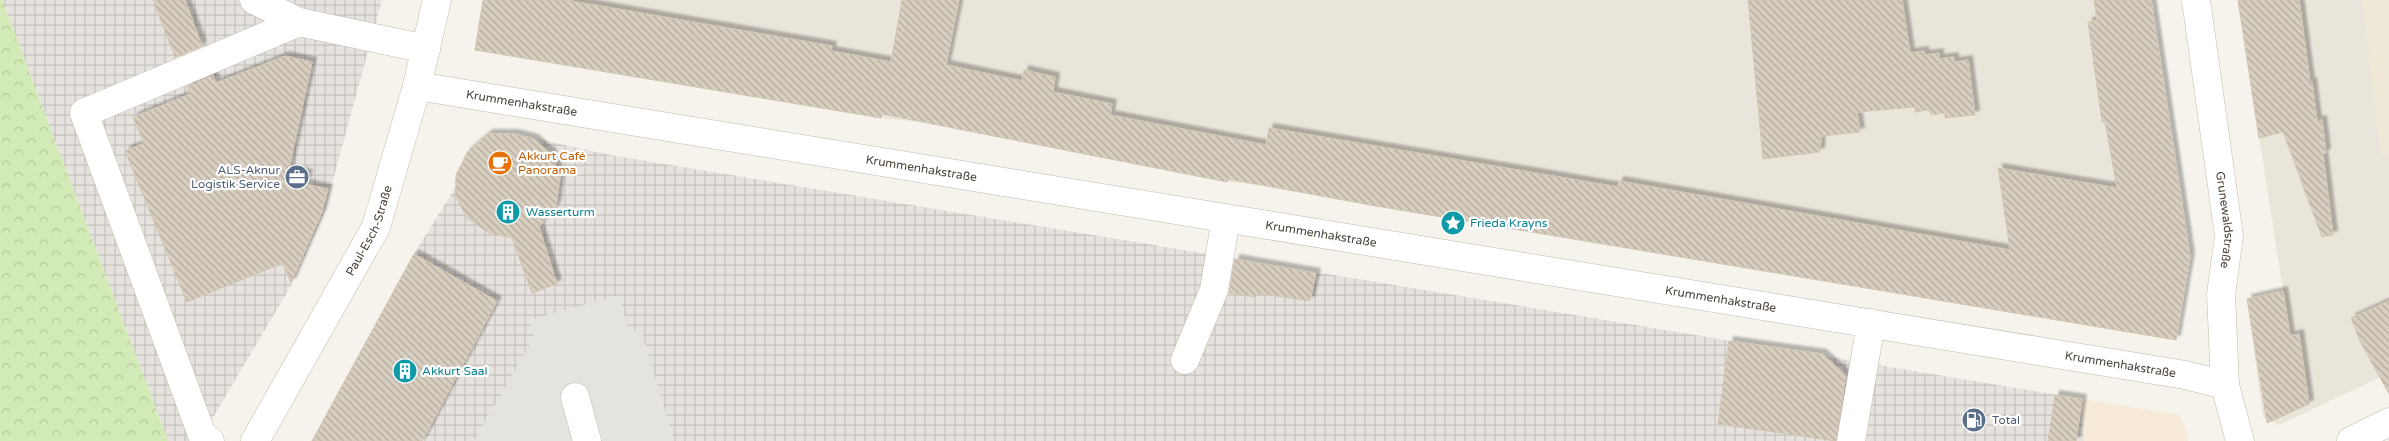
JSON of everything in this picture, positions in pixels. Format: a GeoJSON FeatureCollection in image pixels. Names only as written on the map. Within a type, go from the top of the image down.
{"type":"FeatureCollection","features":[{"type":"Feature","properties":{"kind":"street"},"geometry":{"type":"LineString","coordinates":[[254,0],[299,22],[426,48]]}},
{"type":"Feature","properties":{"kind":"street","name":"Paul-Esch-Straße"},"geometry":{"type":"LineString","coordinates":[[254,441],[376,227],[417,86],[437,0]]}},
{"type":"Feature","properties":{"kind":"street","name":"Grunewaldstraße"},"geometry":{"type":"LineString","coordinates":[[2196,0],[2229,236],[2221,294],[2225,385],[2240,441]]}},
{"type":"Feature","properties":{"kind":"street"},"geometry":{"type":"LineString","coordinates":[[210,441],[202,435],[84,113],[299,22]]}},
{"type":"Feature","properties":{"kind":"street","name":"Krummenhakstraße"},"geometry":{"type":"LineString","coordinates":[[417,86],[2185,374],[2225,385]]}},
{"type":"Feature","properties":{"kind":"street"},"geometry":{"type":"LineString","coordinates":[[1185,360],[1214,290],[1226,218]]}},
{"type":"Feature","properties":{"kind":"street"},"geometry":{"type":"LineString","coordinates":[[1851,441],[1871,323]]}},
{"type":"Feature","properties":{"kind":"street"},"geometry":{"type":"LineString","coordinates":[[575,396],[587,441]]}},
{"type":"Feature","properties":{"kind":"street"},"geometry":{"type":"LineString","coordinates":[[2351,441],[2389,422]]}},
{"type":"Feature","properties":{"kind":"shaded area"},"geometry":{"type":"Polygon","coordinates":[[[2,0],[382,0],[324,213],[292,284],[199,441],[168,441],[2,0]]]}},
{"type":"Feature","properties":{"kind":"shaded area"},"geometry":{"type":"Polygon","coordinates":[[[483,0],[2151,0],[2190,257],[2176,340],[1260,185],[1227,182],[930,123],[881,118],[475,50],[483,0]]]}},
{"type":"Feature","properties":{"kind":"shaded area"},"geometry":{"type":"Polygon","coordinates":[[[2238,0],[2389,0],[2389,373],[2279,425],[2263,417],[2247,299],[2283,291],[2238,0]]]}},
{"type":"Feature","properties":{"kind":"shaded area"},"geometry":{"type":"Polygon","coordinates":[[[2362,0],[2389,0],[2389,154],[2381,154],[2362,0]]]}},
{"type":"Feature","properties":{"kind":"shaded area"},"geometry":{"type":"Polygon","coordinates":[[[488,134],[514,134],[610,155],[2082,399],[2084,441],[312,441],[414,254],[455,188],[456,175],[468,151],[488,134]]]}},
{"type":"Feature","properties":{"kind":"shaded area"},"geometry":{"type":"Polygon","coordinates":[[[619,295],[629,331],[641,330],[674,441],[474,441],[534,337],[530,320],[619,295]]]}},
{"type":"Feature","properties":{"kind":"shaded area","name":"Total"},"geometry":{"type":"Polygon","coordinates":[[[1876,365],[2179,415],[2187,431],[2188,441],[1861,441],[1876,365]]]}},
{"type":"Feature","properties":{"kind":"green space"},"geometry":{"type":"Polygon","coordinates":[[[0,0],[2,0],[168,441],[0,441],[0,0]]]}},
{"type":"Feature","properties":{"kind":"building"},"geometry":{"type":"Polygon","coordinates":[[[153,0],[185,0],[202,46],[175,57],[153,0]]]}},
{"type":"Feature","properties":{"kind":"building"},"geometry":{"type":"Polygon","coordinates":[[[483,0],[565,0],[832,46],[831,51],[891,62],[902,0],[959,0],[946,65],[1022,81],[1024,70],[1055,77],[1053,92],[1112,104],[1110,115],[1266,145],[1269,128],[1618,187],[1619,181],[2010,250],[1998,168],[2117,188],[2105,122],[2102,122],[2088,22],[2097,20],[2094,0],[2151,0],[2190,257],[2176,340],[1376,206],[1228,179],[1227,182],[882,114],[881,118],[475,50],[483,0]]]}},
{"type":"Feature","properties":{"kind":"building"},"geometry":{"type":"Polygon","coordinates":[[[1748,0],[1902,0],[1910,53],[1924,51],[1925,55],[1939,53],[1939,59],[1954,57],[1954,62],[1968,60],[1975,115],[1945,118],[1945,113],[1931,115],[1929,110],[1915,112],[1915,107],[1857,112],[1860,132],[1821,136],[1820,152],[1763,159],[1748,0]]]}},
{"type":"Feature","properties":{"kind":"building"},"geometry":{"type":"Polygon","coordinates":[[[2238,0],[2299,0],[2317,121],[2322,120],[2326,153],[2323,154],[2333,235],[2322,237],[2283,132],[2259,138],[2238,0]]]}},
{"type":"Feature","properties":{"kind":"building"},"geometry":{"type":"Polygon","coordinates":[[[285,56],[312,62],[289,169],[308,174],[305,184],[328,189],[322,212],[291,283],[283,263],[187,302],[125,151],[144,143],[133,117],[190,94],[187,87],[213,75],[216,83],[285,56]]]}},
{"type":"Feature","properties":{"kind":"building","name":"Wasserturm"},"geometry":{"type":"Polygon","coordinates":[[[488,134],[514,134],[534,139],[551,154],[560,176],[556,206],[539,227],[557,284],[532,293],[512,238],[489,233],[467,218],[456,197],[456,175],[468,151],[488,134]]]}},
{"type":"Feature","properties":{"kind":"building","name":"Akkurt Saal"},"geometry":{"type":"Polygon","coordinates":[[[414,254],[497,301],[422,441],[312,441],[414,254]]]}},
{"type":"Feature","properties":{"kind":"building"},"geometry":{"type":"Polygon","coordinates":[[[1235,259],[1316,273],[1310,301],[1256,293],[1255,297],[1229,293],[1235,259]]]}},
{"type":"Feature","properties":{"kind":"building"},"geometry":{"type":"Polygon","coordinates":[[[2283,291],[2290,336],[2299,334],[2309,404],[2267,423],[2247,299],[2283,291]]]}},
{"type":"Feature","properties":{"kind":"building"},"geometry":{"type":"Polygon","coordinates":[[[2389,301],[2389,394],[2360,341],[2351,318],[2389,301]]]}},
{"type":"Feature","properties":{"kind":"building"},"geometry":{"type":"Polygon","coordinates":[[[1729,341],[1822,354],[1846,375],[1836,441],[1718,424],[1729,341]]]}},
{"type":"Feature","properties":{"kind":"building"},"geometry":{"type":"Polygon","coordinates":[[[2055,395],[2082,399],[2076,441],[2048,441],[2055,395]]]}},
{"type":"Feature","properties":{"kind":"place","name":"Akkurt Café Panorama"},"geometry":{"type":"Point","coordinates":[500,163]}},
{"type":"Feature","properties":{"kind":"place","name":"ALS-Aknur Logistik Service"},"geometry":{"type":"Point","coordinates":[297,177]}},
{"type":"Feature","properties":{"kind":"place","name":"Wasserturm"},"geometry":{"type":"Point","coordinates":[508,212]}},
{"type":"Feature","properties":{"kind":"place","name":"Frieda Krayns"},"geometry":{"type":"Point","coordinates":[1453,223]}},
{"type":"Feature","properties":{"kind":"place","name":"Akkurt Saal"},"geometry":{"type":"Point","coordinates":[405,371]}},
{"type":"Feature","properties":{"kind":"place","name":"Total"},"geometry":{"type":"Point","coordinates":[1974,420]}}]}
